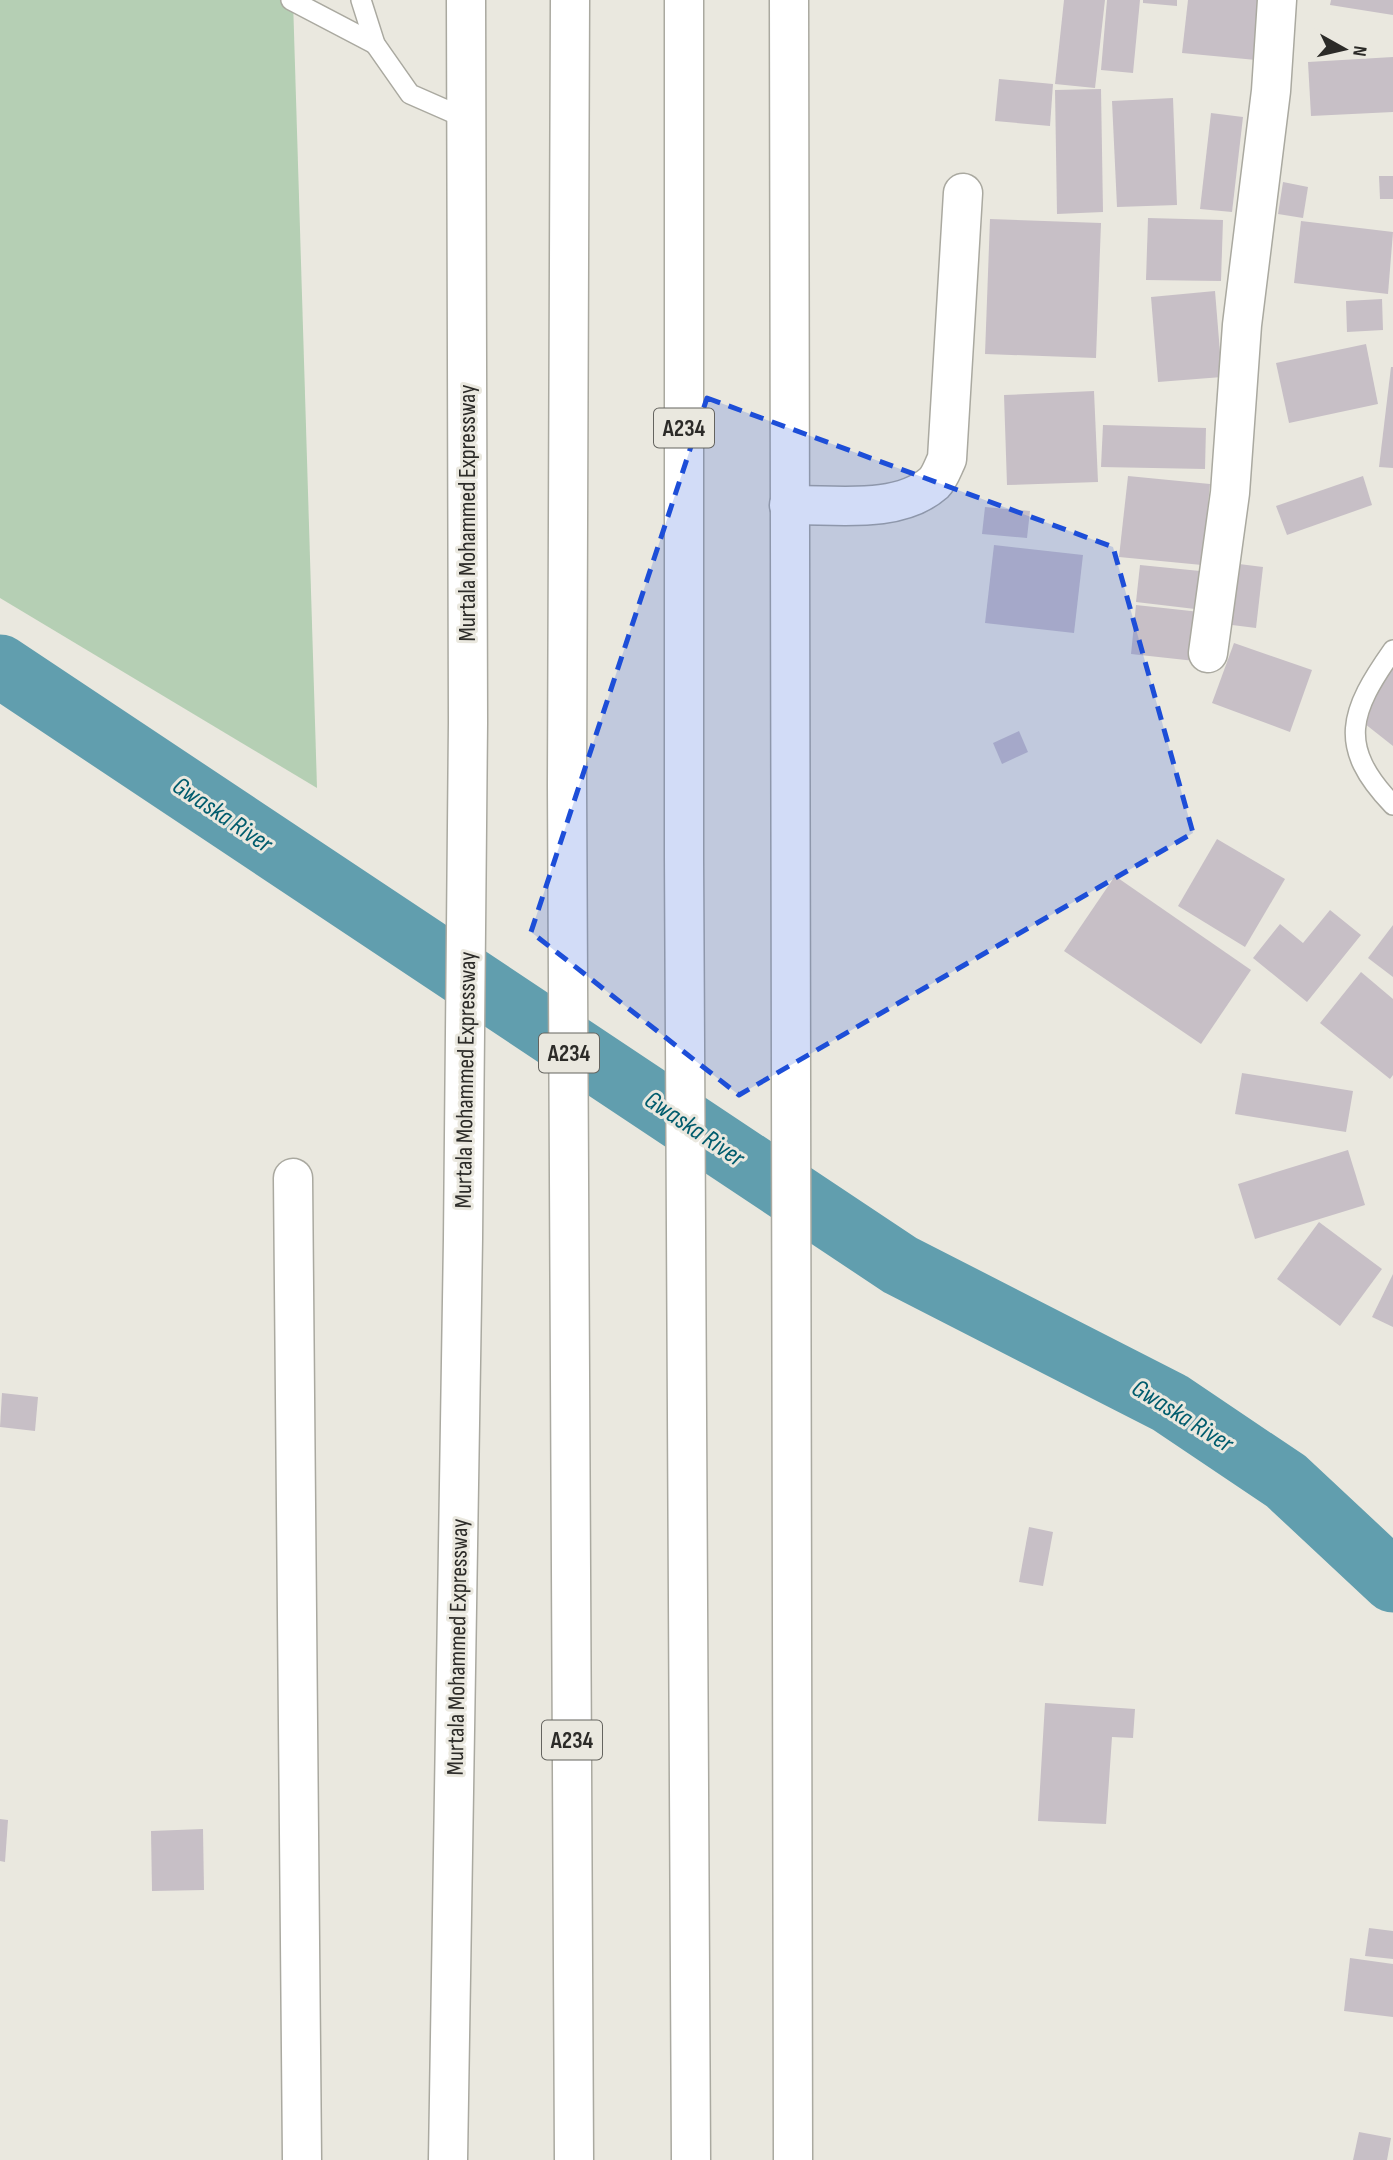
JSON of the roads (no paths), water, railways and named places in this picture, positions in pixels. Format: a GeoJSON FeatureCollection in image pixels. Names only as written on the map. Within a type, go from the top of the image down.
{"type":"FeatureCollection","features":[{"type":"Feature","properties":{"kind":"main road","name":"Murtala Mohammed Expressway"},"geometry":{"type":"LineString","coordinates":[[448,2160],[463,1239],[468,723],[466,0]]}},
{"type":"Feature","properties":{"kind":"main road","name":"A234"},"geometry":{"type":"LineString","coordinates":[[570,0],[567,785],[574,2160]]}},
{"type":"Feature","properties":{"kind":"main road","name":"A234"},"geometry":{"type":"LineString","coordinates":[[684,0],[684,857],[691,2160]]}},
{"type":"Feature","properties":{"kind":"main road"},"geometry":{"type":"LineString","coordinates":[[789,0],[793,2160]]}},
{"type":"Feature","properties":{"kind":"main road"},"geometry":{"type":"LineString","coordinates":[[1208,653],[1230,493],[1242,325],[1271,91],[1277,0]]}},
{"type":"Feature","properties":{"kind":"main road"},"geometry":{"type":"LineString","coordinates":[[789,505],[892,503],[916,495],[936,481],[947,459],[963,193]]}},
{"type":"Feature","properties":{"kind":"main road"},"geometry":{"type":"LineString","coordinates":[[293,1178],[302,2160]]}},
{"type":"Feature","properties":{"kind":"lane"},"geometry":{"type":"LineString","coordinates":[[290,0],[375,44]]}},
{"type":"Feature","properties":{"kind":"lane"},"geometry":{"type":"LineString","coordinates":[[361,0],[375,44],[410,94],[467,119]]}},
{"type":"Feature","properties":{"kind":"lane"},"geometry":{"type":"LineString","coordinates":[[1393,650],[1355,715],[1356,747],[1365,770],[1370,781],[1393,804]]}},
{"type":"Feature","properties":{"kind":"waterway","name":"Gwaska River"},"geometry":{"type":"LineString","coordinates":[[0,666],[900,1265],[1170,1403],[1286,1481],[1393,1581]]}}]}
